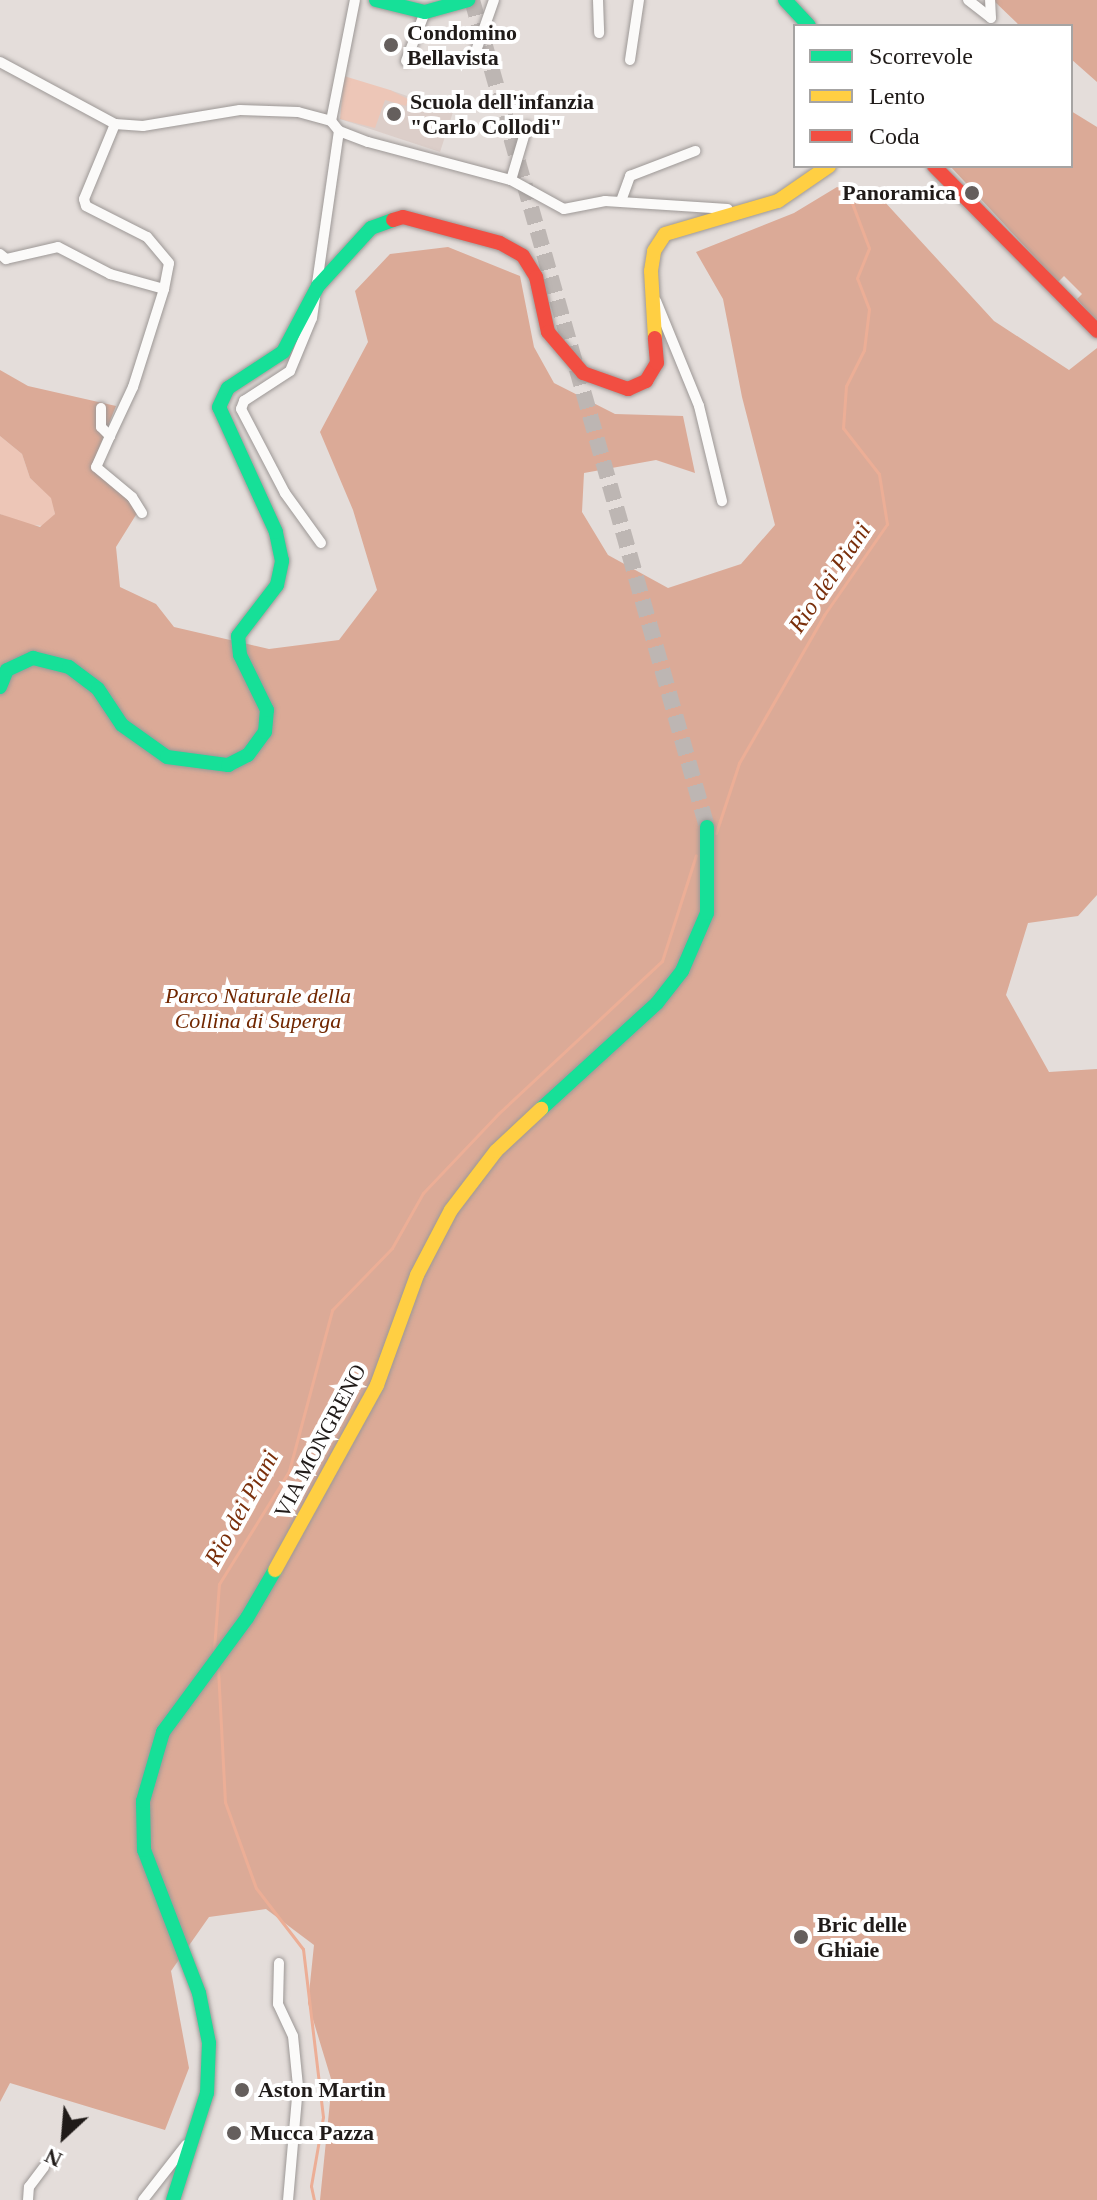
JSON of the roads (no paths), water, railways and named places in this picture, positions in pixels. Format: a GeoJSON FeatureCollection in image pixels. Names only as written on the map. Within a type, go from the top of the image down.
{"type":"FeatureCollection","features":[{"type":"Feature","properties":{"kind":"main road"},"geometry":{"type":"LineString","coordinates":[[376,0],[425,12],[468,0]]}},
{"type":"Feature","properties":{"kind":"main road"},"geometry":{"type":"LineString","coordinates":[[785,0],[807,24]]}},
{"type":"Feature","properties":{"kind":"main road"},"geometry":{"type":"LineString","coordinates":[[0,687],[7,670],[33,658],[69,667],[98,689],[122,725],[167,757],[228,765],[248,755],[265,732],[267,710],[240,655],[238,636],[277,585],[282,561],[276,532],[229,438],[219,407],[228,388],[283,352],[318,286],[371,228],[395,219],[500,243],[523,256],[536,277],[548,332],[567,361],[607,385],[628,389],[646,381],[657,363],[654,251],[665,234],[778,201],[826,168]]}},
{"type":"Feature","properties":{"kind":"main road"},"geometry":{"type":"LineString","coordinates":[[936,168],[1097,331]]}},
{"type":"Feature","properties":{"kind":"main road","name":"VIA MONGRENO"},"geometry":{"type":"LineString","coordinates":[[173,2200],[196,2133],[209,2079],[205,2019],[188,1964],[149,1874],[141,1824],[153,1754],[163,1732],[247,1618],[363,1413],[417,1275],[451,1210],[496,1151],[657,1003],[682,971],[707,913],[711,868],[707,827]]}},
{"type":"Feature","properties":{"kind":"street"},"geometry":{"type":"LineString","coordinates":[[353,0],[329,112],[331,121],[339,131],[511,180],[564,209],[621,201],[746,210]]}},
{"type":"Feature","properties":{"kind":"street"},"geometry":{"type":"LineString","coordinates":[[476,51],[494,0]]}},
{"type":"Feature","properties":{"kind":"street"},"geometry":{"type":"LineString","coordinates":[[598,0],[599,33]]}},
{"type":"Feature","properties":{"kind":"street"},"geometry":{"type":"LineString","coordinates":[[630,60],[639,0]]}},
{"type":"Feature","properties":{"kind":"street"},"geometry":{"type":"LineString","coordinates":[[968,0],[991,18],[990,0]]}},
{"type":"Feature","properties":{"kind":"street"},"geometry":{"type":"LineString","coordinates":[[406,61],[425,12]]}},
{"type":"Feature","properties":{"kind":"street"},"geometry":{"type":"LineString","coordinates":[[0,62],[115,124],[143,126],[240,110],[298,112],[331,121]]}},
{"type":"Feature","properties":{"kind":"street"},"geometry":{"type":"LineString","coordinates":[[115,124],[84,199],[86,206],[147,237],[169,263],[164,289],[133,387],[96,467],[132,497],[142,513]]}},
{"type":"Feature","properties":{"kind":"street"},"geometry":{"type":"LineString","coordinates":[[511,180],[527,126]]}},
{"type":"Feature","properties":{"kind":"street"},"geometry":{"type":"LineString","coordinates":[[321,543],[285,493],[241,409],[244,401],[290,371],[312,318],[339,131]]}},
{"type":"Feature","properties":{"kind":"street"},"geometry":{"type":"LineString","coordinates":[[621,201],[630,176],[695,151]]}},
{"type":"Feature","properties":{"kind":"street"},"geometry":{"type":"LineString","coordinates":[[0,254],[6,259],[58,247],[110,274],[164,289]]}},
{"type":"Feature","properties":{"kind":"street"},"geometry":{"type":"LineString","coordinates":[[656,301],[699,406],[722,501]]}},
{"type":"Feature","properties":{"kind":"street"},"geometry":{"type":"LineString","coordinates":[[101,408],[101,427],[110,436]]}},
{"type":"Feature","properties":{"kind":"street"},"geometry":{"type":"LineString","coordinates":[[279,1963],[278,2004],[293,2036],[298,2086],[288,2200]]}},
{"type":"Feature","properties":{"kind":"street","name":"VIA MONGRENO"},"geometry":{"type":"LineString","coordinates":[[143,2200],[196,2133]]}},
{"type":"Feature","properties":{"kind":"street"},"geometry":{"type":"LineString","coordinates":[[28,2200],[29,2187],[44,2167]]}},
{"type":"Feature","properties":{"kind":"waterway","name":"Rio dei Piani"},"geometry":{"type":"LineString","coordinates":[[716,833],[739,763],[824,615],[887,524],[879,474],[843,428],[846,386],[864,350],[869,309],[857,278],[869,248],[852,203]]}},
{"type":"Feature","properties":{"kind":"waterway","name":"Rio dei Piani"},"geometry":{"type":"LineString","coordinates":[[214,1649],[219,1584],[289,1471],[332,1310],[392,1248],[423,1193],[499,1113],[662,961],[696,855]]}},
{"type":"Feature","properties":{"kind":"waterway","name":"Rio dei Piani"},"geometry":{"type":"LineString","coordinates":[[218,1669],[225,1802],[256,1888],[303,1949],[323,2117],[311,2186],[314,2200]]}},
{"type":"Feature","properties":{"kind":"tunnel"},"geometry":{"type":"LineString","coordinates":[[472,0],[707,827]]}},
{"type":"Feature","properties":{"kind":"place","name":"Condomino Bellavista"},"geometry":{"type":"Point","coordinates":[391,45]}},
{"type":"Feature","properties":{"kind":"place","name":"Scuola dell'infanzia \"Carlo Collodi\""},"geometry":{"type":"Point","coordinates":[394,114]}},
{"type":"Feature","properties":{"kind":"place","name":"Panoramica"},"geometry":{"type":"Point","coordinates":[972,193]}},
{"type":"Feature","properties":{"kind":"place","name":"Bric delle Ghiaie"},"geometry":{"type":"Point","coordinates":[801,1937]}},
{"type":"Feature","properties":{"kind":"place","name":"Aston Martin"},"geometry":{"type":"Point","coordinates":[242,2090]}},
{"type":"Feature","properties":{"kind":"place","name":"Mucca Pazza"},"geometry":{"type":"Point","coordinates":[234,2133]}},
{"type":"Feature","properties":{"kind":"park label","name":"Parco Naturale della Collina di Superga"},"geometry":{"type":"Point","coordinates":[258,1008]}}]}
